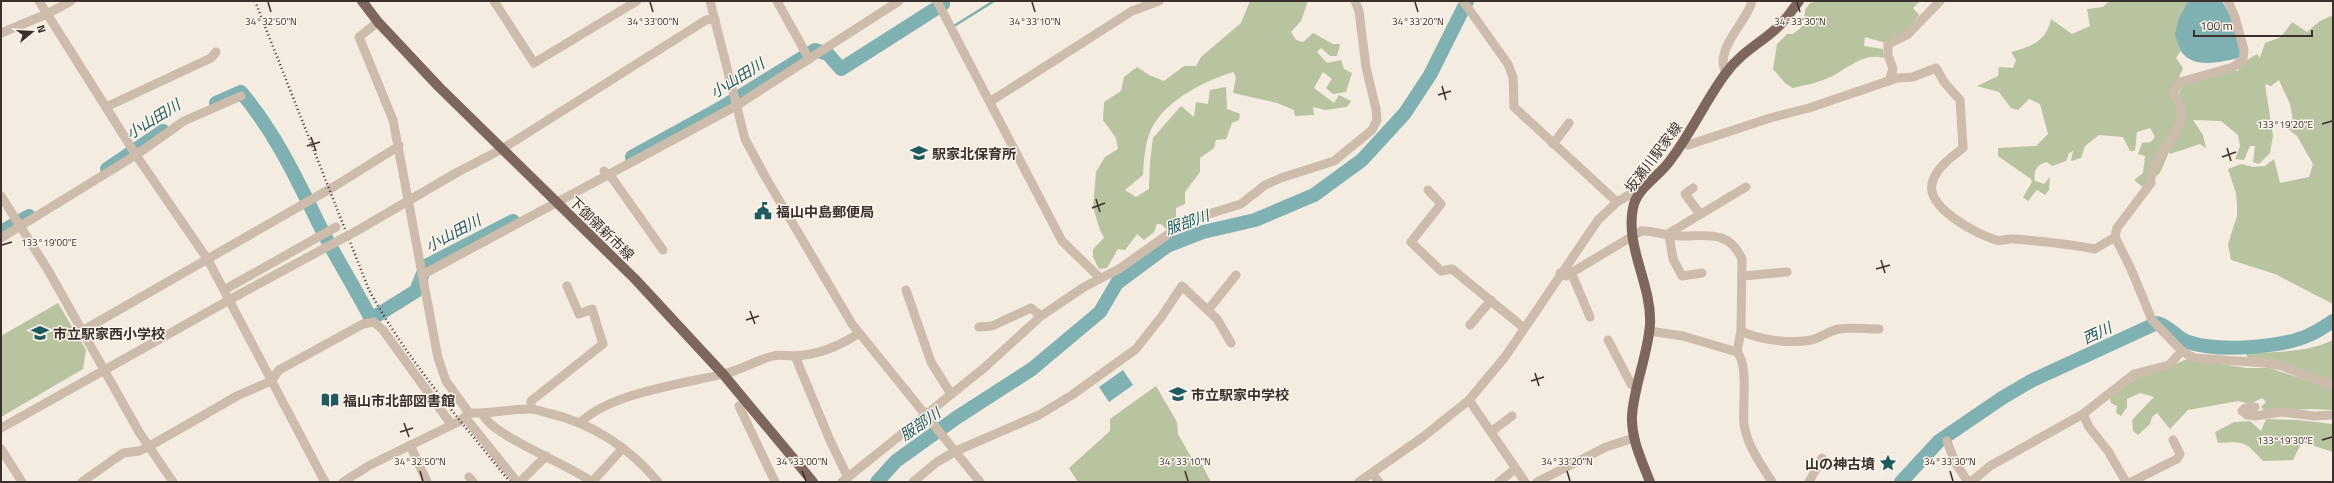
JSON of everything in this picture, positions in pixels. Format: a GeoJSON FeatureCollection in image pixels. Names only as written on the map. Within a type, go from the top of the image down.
{"type":"FeatureCollection","features":[{"type":"Feature","properties":{"kind":"main road","name":"下御領新市線"},"geometry":{"type":"LineString","coordinates":[[362,1],[378,22],[439,87],[635,280],[723,374],[813,482]]}},
{"type":"Feature","properties":{"kind":"main road","name":"坂瀬川駅家線"},"geometry":{"type":"LineString","coordinates":[[1650,482],[1634,438],[1632,416],[1649,331],[1650,310],[1633,237],[1632,213],[1636,198],[1668,163],[1683,143],[1726,73],[1743,53],[1780,25],[1799,1]]}},
{"type":"Feature","properties":{"kind":"street"},"geometry":{"type":"LineString","coordinates":[[39,1],[136,155],[208,260],[325,482]]}},
{"type":"Feature","properties":{"kind":"street"},"geometry":{"type":"LineString","coordinates":[[1,33],[47,14],[71,1]]}},
{"type":"Feature","properties":{"kind":"street"},"geometry":{"type":"LineString","coordinates":[[494,1],[534,63],[623,4],[636,1]]}},
{"type":"Feature","properties":{"kind":"street"},"geometry":{"type":"LineString","coordinates":[[710,1],[745,139],[766,178],[826,282],[859,333],[980,482]]}},
{"type":"Feature","properties":{"kind":"street"},"geometry":{"type":"LineString","coordinates":[[777,1],[809,59]]}},
{"type":"Feature","properties":{"kind":"street"},"geometry":{"type":"LineString","coordinates":[[422,275],[556,202],[605,172],[736,106],[899,1]]}},
{"type":"Feature","properties":{"kind":"street"},"geometry":{"type":"LineString","coordinates":[[937,1],[991,102],[1062,241],[1100,278]]}},
{"type":"Feature","properties":{"kind":"street"},"geometry":{"type":"LineString","coordinates":[[991,102],[1132,11],[1159,1]]}},
{"type":"Feature","properties":{"kind":"street"},"geometry":{"type":"LineString","coordinates":[[795,356],[845,480],[926,416],[1041,316],[1100,278],[1119,268],[1170,233],[1180,223],[1240,204],[1265,185],[1281,178],[1334,161],[1372,130],[1377,120],[1376,109],[1366,67],[1359,10],[1355,1]]}},
{"type":"Feature","properties":{"kind":"street"},"geometry":{"type":"LineString","coordinates":[[1463,1],[1472,16],[1508,64],[1513,77],[1514,106],[1553,144],[1617,202]]}},
{"type":"Feature","properties":{"kind":"street"},"geometry":{"type":"LineString","coordinates":[[1726,73],[1724,68],[1729,41],[1752,1]]}},
{"type":"Feature","properties":{"kind":"street"},"geometry":{"type":"LineString","coordinates":[[1889,81],[1893,69],[1888,55],[1888,44],[1907,35],[1940,1]]}},
{"type":"Feature","properties":{"kind":"street"},"geometry":{"type":"LineString","coordinates":[[1683,143],[1688,145],[1770,118],[1809,108],[1897,78],[1913,77],[1936,68],[1944,82],[1960,100],[1963,148],[1945,162],[1932,184],[1932,194],[1936,202],[1953,218],[1997,241],[2012,238],[2044,241],[2095,249],[2114,237],[2117,228],[2151,183],[2150,172],[2180,123],[2181,110],[2173,94],[2180,82],[2233,67],[2243,60],[2244,50],[2235,17],[2228,1]]}},
{"type":"Feature","properties":{"kind":"street"},"geometry":{"type":"LineString","coordinates":[[1,428],[229,300],[360,229],[456,173],[502,149],[706,20],[715,19]]}},
{"type":"Feature","properties":{"kind":"street"},"geometry":{"type":"LineString","coordinates":[[378,22],[359,37],[393,120],[438,358],[446,381],[467,415],[519,482],[546,456]]}},
{"type":"Feature","properties":{"kind":"street"},"geometry":{"type":"LineString","coordinates":[[106,107],[211,58],[216,52]]}},
{"type":"Feature","properties":{"kind":"street"},"geometry":{"type":"LineString","coordinates":[[1,238],[136,155],[184,121],[241,96]]}},
{"type":"Feature","properties":{"kind":"street"},"geometry":{"type":"LineString","coordinates":[[1553,144],[1569,123]]}},
{"type":"Feature","properties":{"kind":"street"},"geometry":{"type":"LineString","coordinates":[[82,331],[208,260],[262,226],[310,201],[399,146]]}},
{"type":"Feature","properties":{"kind":"street"},"geometry":{"type":"LineString","coordinates":[[605,172],[612,178],[663,250]]}},
{"type":"Feature","properties":{"kind":"street"},"geometry":{"type":"LineString","coordinates":[[1669,235],[1700,214],[1746,187]]}},
{"type":"Feature","properties":{"kind":"street"},"geometry":{"type":"LineString","coordinates":[[1693,188],[1685,194],[1700,214]]}},
{"type":"Feature","properties":{"kind":"street"},"geometry":{"type":"LineString","coordinates":[[1428,190],[1441,204],[1411,242],[1441,271],[1452,269],[1524,328]]}},
{"type":"Feature","properties":{"kind":"street"},"geometry":{"type":"LineString","coordinates":[[1359,482],[1423,437],[1469,400],[1490,377],[1598,220],[1617,202],[1629,195],[1636,198]]}},
{"type":"Feature","properties":{"kind":"street"},"geometry":{"type":"LineString","coordinates":[[1,196],[48,270],[148,447],[173,482]]}},
{"type":"Feature","properties":{"kind":"street"},"geometry":{"type":"LineString","coordinates":[[1560,274],[1566,276],[1641,231],[1649,230],[1669,235],[1706,235],[1728,240],[1737,249],[1742,259],[1741,331],[1737,352],[1744,370],[1744,425],[1749,444],[1772,482]]}},
{"type":"Feature","properties":{"kind":"street"},"geometry":{"type":"LineString","coordinates":[[224,290],[329,232]]}},
{"type":"Feature","properties":{"kind":"street"},"geometry":{"type":"LineString","coordinates":[[1669,235],[1673,259],[1682,276],[1702,273]]}},
{"type":"Feature","properties":{"kind":"street"},"geometry":{"type":"LineString","coordinates":[[2114,237],[2131,269],[2152,320],[2182,351],[2194,358],[2266,362],[2282,366],[2328,384],[2333,381]]}},
{"type":"Feature","properties":{"kind":"street"},"geometry":{"type":"LineString","coordinates":[[1571,272],[1590,317]]}},
{"type":"Feature","properties":{"kind":"street"},"geometry":{"type":"LineString","coordinates":[[1742,276],[1787,272]]}},
{"type":"Feature","properties":{"kind":"street"},"geometry":{"type":"LineString","coordinates":[[1208,310],[1236,275]]}},
{"type":"Feature","properties":{"kind":"street"},"geometry":{"type":"LineString","coordinates":[[531,409],[531,401],[603,344],[592,309],[579,314],[567,286]]}},
{"type":"Feature","properties":{"kind":"street"},"geometry":{"type":"LineString","coordinates":[[913,482],[937,462],[1039,415],[1072,395],[1136,349],[1162,316],[1182,286],[1218,319],[1231,343]]}},
{"type":"Feature","properties":{"kind":"street"},"geometry":{"type":"LineString","coordinates":[[906,290],[930,362],[951,394]]}},
{"type":"Feature","properties":{"kind":"street"},"geometry":{"type":"LineString","coordinates":[[1470,325],[1491,300]]}},
{"type":"Feature","properties":{"kind":"street"},"geometry":{"type":"LineString","coordinates":[[979,327],[992,326],[1031,308],[1041,316]]}},
{"type":"Feature","properties":{"kind":"street"},"geometry":{"type":"LineString","coordinates":[[82,482],[123,453],[139,451],[148,447],[237,396],[271,381],[279,370],[363,324],[374,322],[383,330],[451,424]]}},
{"type":"Feature","properties":{"kind":"street"},"geometry":{"type":"LineString","coordinates":[[1741,331],[1750,336],[1799,341],[1812,340],[1826,332],[1840,329],[1879,329]]}},
{"type":"Feature","properties":{"kind":"street"},"geometry":{"type":"LineString","coordinates":[[1649,331],[1683,336],[1737,352]]}},
{"type":"Feature","properties":{"kind":"street"},"geometry":{"type":"LineString","coordinates":[[580,423],[587,416],[600,409],[644,392],[723,374],[774,356],[795,356],[832,348],[859,333]]}},
{"type":"Feature","properties":{"kind":"street"},"geometry":{"type":"LineString","coordinates":[[1608,340],[1631,384],[1637,387]]}},
{"type":"Feature","properties":{"kind":"street"},"geometry":{"type":"LineString","coordinates":[[1947,442],[1955,462],[1969,482],[1990,466],[2083,414],[2134,374],[2169,365],[2182,351]]}},
{"type":"Feature","properties":{"kind":"street"},"geometry":{"type":"LineString","coordinates":[[1469,400],[1492,431],[1515,469],[1525,482]]}},
{"type":"Feature","properties":{"kind":"street"},"geometry":{"type":"LineString","coordinates":[[739,406],[775,482]]}},
{"type":"Feature","properties":{"kind":"street"},"geometry":{"type":"LineString","coordinates":[[2255,407],[2245,408],[2242,411],[2247,415],[2255,416],[2282,412],[2314,416],[2333,415]]}},
{"type":"Feature","properties":{"kind":"street"},"geometry":{"type":"LineString","coordinates":[[343,482],[370,465],[410,446],[467,415],[531,409],[567,417],[605,435],[642,463],[658,482]]}},
{"type":"Feature","properties":{"kind":"street"},"geometry":{"type":"LineString","coordinates":[[483,414],[485,419],[509,437],[579,472],[588,481],[623,448]]}},
{"type":"Feature","properties":{"kind":"street"},"geometry":{"type":"LineString","coordinates":[[2083,414],[2089,427],[2108,451],[2126,482]]}},
{"type":"Feature","properties":{"kind":"street"},"geometry":{"type":"LineString","coordinates":[[1492,431],[1512,416]]}},
{"type":"Feature","properties":{"kind":"street"},"geometry":{"type":"LineString","coordinates":[[750,429],[763,421]]}},
{"type":"Feature","properties":{"kind":"street"},"geometry":{"type":"LineString","coordinates":[[1537,482],[1606,447],[1634,438]]}},
{"type":"Feature","properties":{"kind":"street"},"geometry":{"type":"LineString","coordinates":[[2131,482],[2177,459],[2180,454],[2173,440]]}},
{"type":"Feature","properties":{"kind":"street"},"geometry":{"type":"LineString","coordinates":[[410,446],[427,482]]}},
{"type":"Feature","properties":{"kind":"street"},"geometry":{"type":"LineString","coordinates":[[1,449],[22,482]]}},
{"type":"Feature","properties":{"kind":"street"},"geometry":{"type":"LineString","coordinates":[[1808,482],[1822,458]]}},
{"type":"Feature","properties":{"kind":"street"},"geometry":{"type":"LineString","coordinates":[[1499,482],[1515,469]]}},
{"type":"Feature","properties":{"kind":"street"},"geometry":{"type":"LineString","coordinates":[[1372,473],[1379,482]]}},
{"type":"Feature","properties":{"kind":"green space"},"geometry":{"type":"Polygon","coordinates":[[[1250,1],[1308,1],[1301,21],[1291,32],[1296,40],[1303,42],[1313,33],[1333,44],[1340,44],[1337,56],[1330,56],[1321,48],[1317,52],[1327,63],[1341,60],[1344,69],[1352,73],[1346,92],[1333,94],[1326,88],[1332,79],[1323,72],[1314,88],[1334,103],[1339,95],[1351,101],[1347,107],[1325,110],[1313,107],[1314,115],[1295,116],[1294,110],[1277,103],[1233,93],[1236,77],[1233,72],[1211,80],[1179,98],[1161,115],[1151,130],[1146,148],[1143,175],[1125,190],[1136,197],[1149,189],[1153,138],[1181,106],[1194,117],[1196,102],[1208,104],[1210,90],[1226,87],[1227,109],[1240,114],[1239,120],[1232,123],[1226,139],[1216,140],[1214,148],[1200,158],[1200,172],[1185,192],[1185,204],[1176,208],[1176,217],[1166,229],[1161,224],[1157,224],[1154,232],[1144,240],[1137,234],[1125,250],[1118,249],[1107,268],[1099,269],[1093,257],[1093,249],[1104,238],[1093,207],[1096,172],[1105,157],[1118,149],[1116,138],[1103,120],[1104,102],[1121,91],[1124,77],[1137,67],[1149,75],[1164,81],[1184,66],[1196,66],[1201,57],[1241,23],[1250,1]]]}},
{"type":"Feature","properties":{"kind":"green space"},"geometry":{"type":"Polygon","coordinates":[[[1821,1],[1920,1],[1913,8],[1919,15],[1904,34],[1886,43],[1865,37],[1864,46],[1883,49],[1884,58],[1876,57],[1860,60],[1831,77],[1816,83],[1793,88],[1785,83],[1773,69],[1777,44],[1787,34],[1793,34],[1804,25],[1805,10],[1810,3],[1821,1]]]}},
{"type":"Feature","properties":{"kind":"green space"},"geometry":{"type":"Polygon","coordinates":[[[2109,1],[2188,1],[2177,25],[2177,36],[2181,51],[2176,58],[2183,68],[2171,96],[2178,96],[2184,83],[2226,69],[2238,71],[2239,65],[2257,54],[2260,58],[2265,43],[2281,37],[2292,22],[2307,32],[2320,21],[2333,15],[2333,304],[2275,274],[2231,260],[2228,244],[2237,216],[2237,204],[2236,193],[2228,169],[2241,164],[2253,167],[2265,166],[2274,159],[2280,183],[2309,177],[2313,164],[2297,136],[2288,129],[2293,121],[2290,104],[2279,80],[2271,86],[2265,84],[2273,136],[2270,153],[2259,164],[2253,162],[2255,146],[2250,146],[2244,160],[2235,159],[2240,146],[2238,135],[2221,121],[2193,120],[2203,135],[2206,148],[2200,144],[2170,154],[2169,152],[2160,173],[2149,182],[2145,189],[2134,180],[2143,173],[2145,156],[2138,154],[2142,143],[2151,142],[2155,137],[2150,128],[2137,132],[2135,151],[2130,151],[2123,137],[2099,135],[2085,146],[2081,158],[2071,161],[2073,151],[2069,153],[2066,161],[2052,166],[2047,162],[2041,164],[2036,168],[2035,181],[2044,184],[2050,177],[2049,190],[2045,195],[2037,190],[2028,201],[2023,197],[2032,182],[2031,179],[1998,156],[1998,148],[2036,146],[2048,134],[2040,104],[2029,99],[2018,110],[2011,108],[1999,92],[1977,86],[1998,76],[1999,67],[2013,68],[2016,60],[2011,52],[2032,45],[2042,38],[2049,27],[2051,19],[2072,34],[2090,26],[2087,9],[2103,7],[2109,1]]]}},
{"type":"Feature","properties":{"kind":"green space"},"geometry":{"type":"Polygon","coordinates":[[[58,303],[86,350],[83,369],[1,417],[1,336],[58,303]]]}},
{"type":"Feature","properties":{"kind":"green space"},"geometry":{"type":"Polygon","coordinates":[[[2333,340],[2333,377],[2327,381],[2250,360],[2245,353],[2301,350],[2333,340]]]}},
{"type":"Feature","properties":{"kind":"green space"},"geometry":{"type":"Polygon","coordinates":[[[2187,359],[2247,368],[2269,368],[2325,386],[2333,384],[2333,410],[2310,409],[2265,412],[2261,407],[2266,402],[2262,398],[2250,404],[2238,401],[2188,410],[2170,429],[2157,413],[2152,417],[2150,424],[2138,435],[2133,431],[2132,420],[2154,397],[2140,393],[2127,399],[2127,407],[2121,416],[2116,413],[2117,406],[2111,403],[2110,398],[2140,375],[2171,366],[2187,359]]]}},
{"type":"Feature","properties":{"kind":"green space"},"geometry":{"type":"Polygon","coordinates":[[[1156,386],[1177,422],[1178,434],[1191,457],[1200,461],[1211,482],[1078,482],[1069,468],[1110,431],[1110,419],[1156,386]]]}},
{"type":"Feature","properties":{"kind":"green space"},"geometry":{"type":"Polygon","coordinates":[[[2266,419],[2298,420],[2333,424],[2333,452],[2302,442],[2293,460],[2263,461],[2252,449],[2244,444],[2233,442],[2218,443],[2215,432],[2234,422],[2250,421],[2261,431],[2266,419]]]}},
{"type":"Feature","properties":{"kind":"water"},"geometry":{"type":"Polygon","coordinates":[[[2188,1],[2222,1],[2235,24],[2242,57],[2220,62],[2204,63],[2197,62],[2184,55],[2179,48],[2175,34],[2179,18],[2188,1]]]}},
{"type":"Feature","properties":{"kind":"water"},"geometry":{"type":"Polygon","coordinates":[[[1123,370],[1133,385],[1109,402],[1099,387],[1123,370]]]}},
{"type":"Feature","properties":{"kind":"waterway"},"geometry":{"type":"LineString","coordinates":[[954,26],[994,1]]}},
{"type":"Feature","properties":{"kind":"waterway","name":"服部川"},"geometry":{"type":"LineString","coordinates":[[877,482],[896,461],[956,418],[1032,369],[1100,312],[1117,283],[1167,246],[1203,232],[1255,220],[1314,195],[1362,160],[1405,113],[1430,75],[1467,1]]}},
{"type":"Feature","properties":{"kind":"waterway","name":"小山田川"},"geometry":{"type":"LineString","coordinates":[[632,157],[721,108],[815,50],[828,54],[841,69],[943,4]]}},
{"type":"Feature","properties":{"kind":"waterway","name":"小山田川"},"geometry":{"type":"LineString","coordinates":[[216,103],[241,92],[253,106],[282,152],[329,243],[370,317],[376,316],[416,291],[426,266],[513,221]]}},
{"type":"Feature","properties":{"kind":"waterway","name":"小山田川"},"geometry":{"type":"LineString","coordinates":[[107,169],[163,131]]}},
{"type":"Feature","properties":{"kind":"waterway","name":"小山田川"},"geometry":{"type":"LineString","coordinates":[[1,232],[29,216]]}},
{"type":"Feature","properties":{"kind":"waterway"},"geometry":{"type":"LineString","coordinates":[[1112,275],[1117,283]]}},
{"type":"Feature","properties":{"kind":"waterway","name":"西川"},"geometry":{"type":"LineString","coordinates":[[1901,482],[1939,441],[2002,398],[2031,381],[2157,323],[2166,327],[2180,338],[2188,342],[2200,345],[2232,348],[2266,346],[2297,339],[2309,335],[2333,321]]}},
{"type":"Feature","properties":{"kind":"railway"},"geometry":{"type":"LineString","coordinates":[[255,1],[369,290],[384,316],[417,365],[510,482]]}},
{"type":"Feature","properties":{"kind":"place","name":"駅家北保育所"},"geometry":{"type":"Point","coordinates":[919,153]}},
{"type":"Feature","properties":{"kind":"place","name":"福山中島郵便局"},"geometry":{"type":"Point","coordinates":[763,211]}},
{"type":"Feature","properties":{"kind":"place","name":"市立駅家西小学校"},"geometry":{"type":"Point","coordinates":[40,333]}},
{"type":"Feature","properties":{"kind":"place","name":"市立駅家中学校"},"geometry":{"type":"Point","coordinates":[1178,394]}},
{"type":"Feature","properties":{"kind":"place","name":"福山市北部図書館"},"geometry":{"type":"Point","coordinates":[330,400]}},
{"type":"Feature","properties":{"kind":"place","name":"山の神古墳"},"geometry":{"type":"Point","coordinates":[1888,463]}}]}
